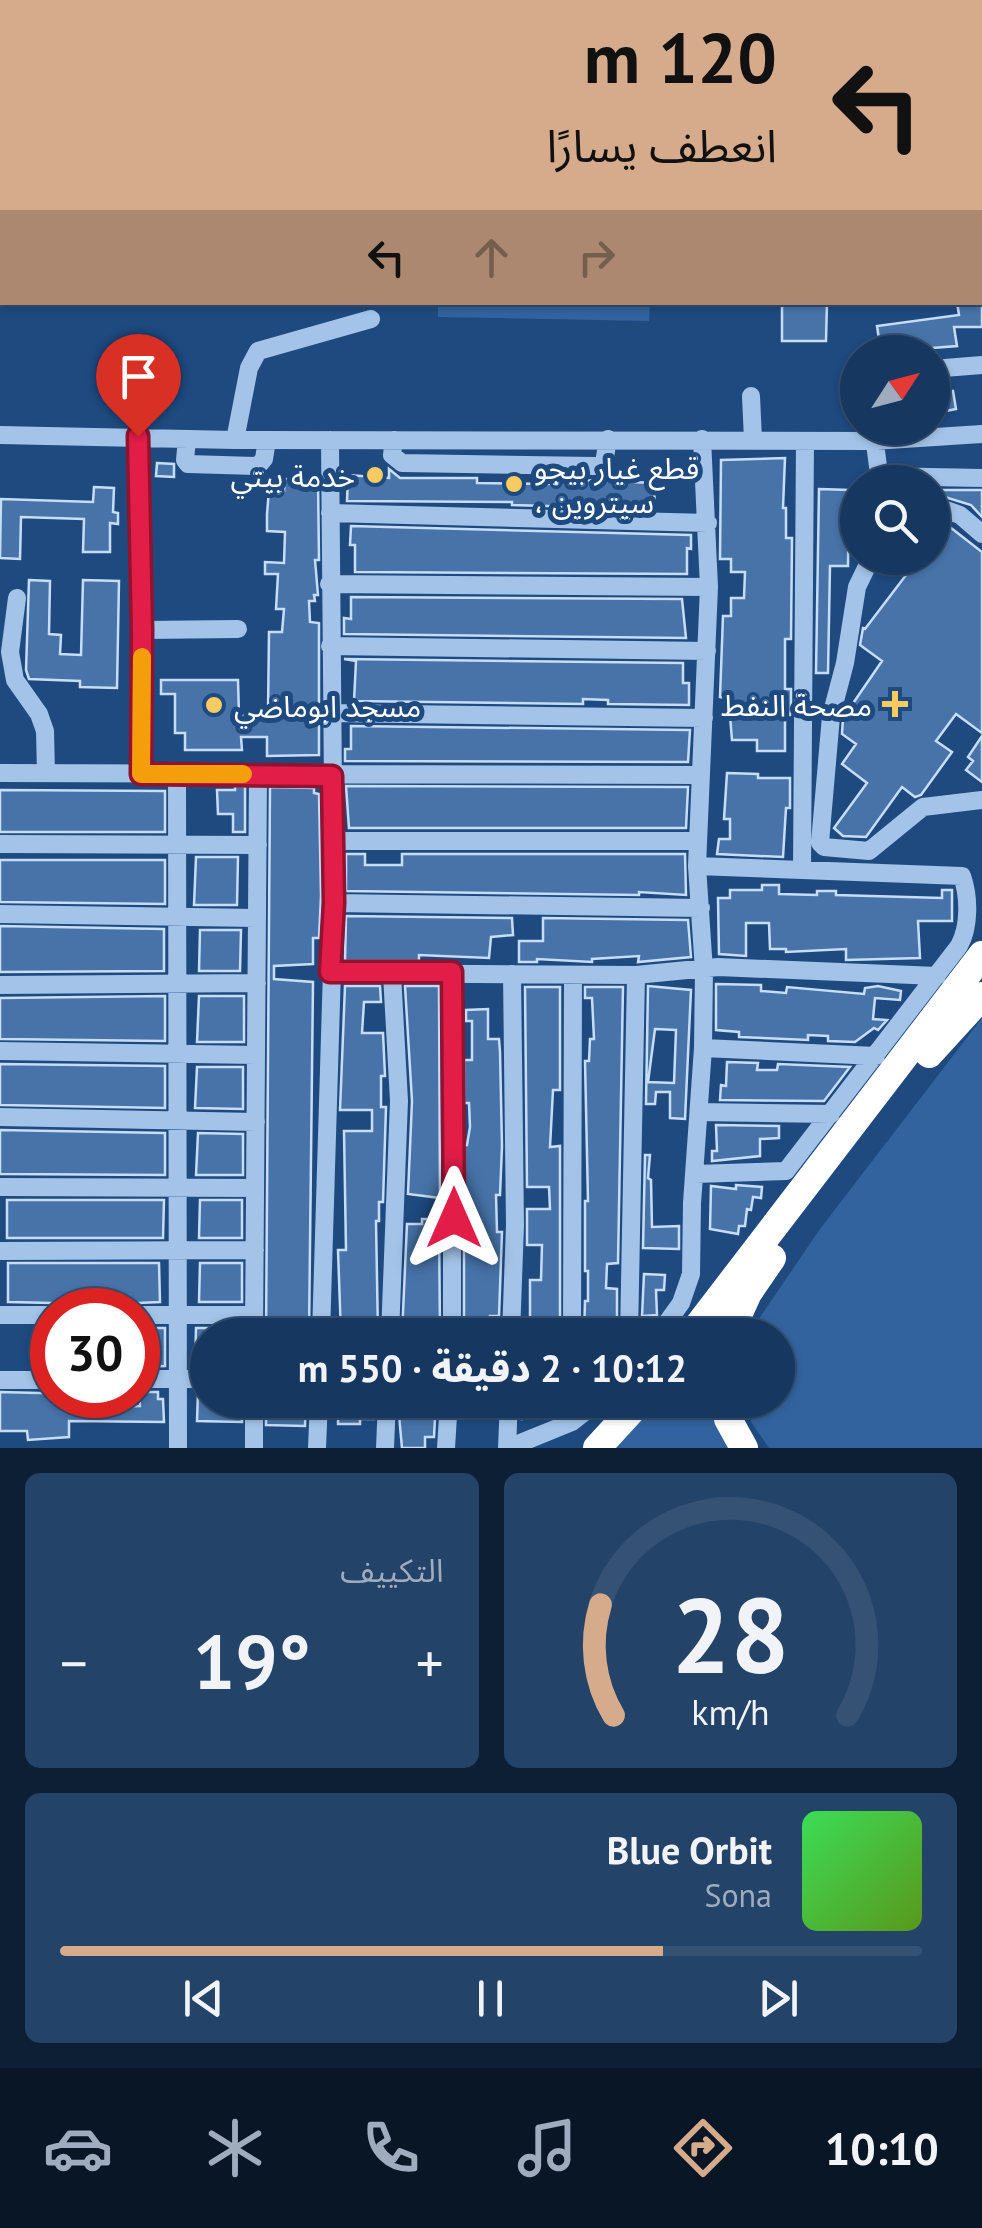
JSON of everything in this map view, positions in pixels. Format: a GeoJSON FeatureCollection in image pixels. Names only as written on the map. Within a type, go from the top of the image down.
{"type":"FeatureCollection","features":[{"type":"Feature","properties":{"kind":"highway"},"geometry":{"type":"LineString","coordinates":[[704,1318],[982,955]]}},
{"type":"Feature","properties":{"kind":"highway"},"geometry":{"type":"LineString","coordinates":[[737,1318],[764,1268],[945,1034],[982,996]]}},
{"type":"Feature","properties":{"kind":"highway"},"geometry":{"type":"LineString","coordinates":[[597,1448],[624,1418]]}},
{"type":"Feature","properties":{"kind":"highway"},"geometry":{"type":"LineString","coordinates":[[728,1418],[744,1448]]}},
{"type":"Feature","properties":{"kind":"street"},"geometry":{"type":"LineString","coordinates":[[234,440],[249,368],[258,351],[371,319]]}},
{"type":"Feature","properties":{"kind":"street"},"geometry":{"type":"LineString","coordinates":[[950,368],[982,365]]}},
{"type":"Feature","properties":{"kind":"street"},"geometry":{"type":"LineString","coordinates":[[751,396],[753,440]]}},
{"type":"Feature","properties":{"kind":"street"},"geometry":{"type":"LineString","coordinates":[[0,434],[234,440],[805,441],[840,437]]}},
{"type":"Feature","properties":{"kind":"street"},"geometry":{"type":"LineString","coordinates":[[950,434],[982,434]]}},
{"type":"Feature","properties":{"kind":"street"},"geometry":{"type":"LineString","coordinates":[[138,436],[141,774]]}},
{"type":"Feature","properties":{"kind":"street"},"geometry":{"type":"LineString","coordinates":[[187,438],[185,460],[204,465],[258,466],[264,459],[267,440]]}},
{"type":"Feature","properties":{"kind":"street"},"geometry":{"type":"LineString","coordinates":[[506,465],[507,439]]}},
{"type":"Feature","properties":{"kind":"street"},"geometry":{"type":"LineString","coordinates":[[394,440],[392,455],[402,463],[595,466],[607,458],[608,439]]}},
{"type":"Feature","properties":{"kind":"street"},"geometry":{"type":"LineString","coordinates":[[671,1318],[682,1303],[691,1274],[703,1048],[704,971],[697,866],[709,586],[702,439]]}},
{"type":"Feature","properties":{"kind":"street"},"geometry":{"type":"LineString","coordinates":[[320,1318],[334,903],[330,440]]}},
{"type":"Feature","properties":{"kind":"street"},"geometry":{"type":"LineString","coordinates":[[802,869],[805,441]]}},
{"type":"Feature","properties":{"kind":"street"},"geometry":{"type":"LineString","coordinates":[[950,478],[982,478]]}},
{"type":"Feature","properties":{"kind":"street"},"geometry":{"type":"LineString","coordinates":[[950,511],[982,534]]}},
{"type":"Feature","properties":{"kind":"street"},"geometry":{"type":"LineString","coordinates":[[330,514],[708,522]]}},
{"type":"Feature","properties":{"kind":"street"},"geometry":{"type":"LineString","coordinates":[[863,575],[831,716],[820,842],[824,847],[869,851],[922,807],[982,800]]}},
{"type":"Feature","properties":{"kind":"street"},"geometry":{"type":"LineString","coordinates":[[330,584],[709,586]]}},
{"type":"Feature","properties":{"kind":"street"},"geometry":{"type":"LineString","coordinates":[[16,598],[10,652],[14,680],[39,714],[45,731],[46,774]]}},
{"type":"Feature","properties":{"kind":"street"},"geometry":{"type":"LineString","coordinates":[[142,630],[238,628]]}},
{"type":"Feature","properties":{"kind":"street"},"geometry":{"type":"LineString","coordinates":[[330,646],[707,651]]}},
{"type":"Feature","properties":{"kind":"street"},"geometry":{"type":"LineString","coordinates":[[330,713],[704,718]]}},
{"type":"Feature","properties":{"kind":"street"},"geometry":{"type":"LineString","coordinates":[[0,773],[701,775]]}},
{"type":"Feature","properties":{"kind":"street"},"geometry":{"type":"LineString","coordinates":[[177,774],[178,1448]]}},
{"type":"Feature","properties":{"kind":"street"},"geometry":{"type":"LineString","coordinates":[[254,1318],[258,774]]}},
{"type":"Feature","properties":{"kind":"street"},"geometry":{"type":"LineString","coordinates":[[333,840],[698,841]]}},
{"type":"Feature","properties":{"kind":"street"},"geometry":{"type":"LineString","coordinates":[[0,844],[258,845]]}},
{"type":"Feature","properties":{"kind":"street"},"geometry":{"type":"LineString","coordinates":[[695,1174],[786,1171],[937,976],[965,935],[967,918],[962,876],[697,866]]}},
{"type":"Feature","properties":{"kind":"street"},"geometry":{"type":"LineString","coordinates":[[334,903],[701,908]]}},
{"type":"Feature","properties":{"kind":"street"},"geometry":{"type":"LineString","coordinates":[[0,914],[257,918]]}},
{"type":"Feature","properties":{"kind":"street"},"geometry":{"type":"LineString","coordinates":[[330,972],[636,975],[718,967],[937,976]]}},
{"type":"Feature","properties":{"kind":"street"},"geometry":{"type":"LineString","coordinates":[[452,972],[452,1318]]}},
{"type":"Feature","properties":{"kind":"street"},"geometry":{"type":"LineString","coordinates":[[391,1318],[398,1102],[392,974]]}},
{"type":"Feature","properties":{"kind":"street"},"geometry":{"type":"LineString","coordinates":[[512,974],[515,1226],[512,1318]]}},
{"type":"Feature","properties":{"kind":"street"},"geometry":{"type":"LineString","coordinates":[[572,1318],[573,974]]}},
{"type":"Feature","properties":{"kind":"street"},"geometry":{"type":"LineString","coordinates":[[629,1318],[636,975]]}},
{"type":"Feature","properties":{"kind":"street"},"geometry":{"type":"LineString","coordinates":[[0,985],[257,983]]}},
{"type":"Feature","properties":{"kind":"street"},"geometry":{"type":"LineString","coordinates":[[703,1048],[876,1056]]}},
{"type":"Feature","properties":{"kind":"street"},"geometry":{"type":"LineString","coordinates":[[0,1051],[256,1055]]}},
{"type":"Feature","properties":{"kind":"street"},"geometry":{"type":"LineString","coordinates":[[699,1112],[831,1114]]}},
{"type":"Feature","properties":{"kind":"street"},"geometry":{"type":"LineString","coordinates":[[0,1118],[256,1122]]}},
{"type":"Feature","properties":{"kind":"street"},"geometry":{"type":"LineString","coordinates":[[0,1187],[256,1188]]}},
{"type":"Feature","properties":{"kind":"street"},"geometry":{"type":"LineString","coordinates":[[0,1251],[255,1250]]}},
{"type":"Feature","properties":{"kind":"street"},"geometry":{"type":"LineString","coordinates":[[160,1315],[254,1314]]}},
{"type":"Feature","properties":{"kind":"street"},"geometry":{"type":"LineString","coordinates":[[0,1315],[30,1315]]}},
{"type":"Feature","properties":{"kind":"street"},"geometry":{"type":"LineString","coordinates":[[160,1379],[190,1379]]}},
{"type":"Feature","properties":{"kind":"street"},"geometry":{"type":"LineString","coordinates":[[0,1380],[30,1380]]}},
{"type":"Feature","properties":{"kind":"street"},"geometry":{"type":"LineString","coordinates":[[254,1418],[254,1448]]}},
{"type":"Feature","properties":{"kind":"street"},"geometry":{"type":"LineString","coordinates":[[318,1448],[319,1418]]}},
{"type":"Feature","properties":{"kind":"street"},"geometry":{"type":"LineString","coordinates":[[385,1448],[387,1418]]}},
{"type":"Feature","properties":{"kind":"street"},"geometry":{"type":"LineString","coordinates":[[446,1448],[447,1418]]}},
{"type":"Feature","properties":{"kind":"street"},"geometry":{"type":"LineString","coordinates":[[509,1418],[508,1448],[577,1418]]}},
{"type":"Feature","properties":{"kind":"shaded area"},"geometry":{"type":"Polygon","coordinates":[[[438,305],[650,305],[649,321],[438,317],[438,305]]]}},
{"type":"Feature","properties":{"kind":"shaded area"},"geometry":{"type":"Polygon","coordinates":[[[982,1018],[982,1448],[769,1448],[750,1418],[795,1418],[795,1318],[759,1318],[820,1229],[982,1018]]]}},
{"type":"Feature","properties":{"kind":"shaded area"},"geometry":{"type":"Polygon","coordinates":[[[633,1418],[722,1418],[733,1448],[607,1448],[633,1418]]]}},
{"type":"Feature","properties":{"kind":"building"},"geometry":{"type":"Polygon","coordinates":[[[782,305],[827,305],[826,341],[782,341],[782,305]]]}},
{"type":"Feature","properties":{"kind":"building"},"geometry":{"type":"Polygon","coordinates":[[[957,305],[982,305],[982,327],[954,327],[957,346],[950,347],[950,335],[878,335],[877,326],[959,315],[957,305]]]}},
{"type":"Feature","properties":{"kind":"building"},"geometry":{"type":"Polygon","coordinates":[[[953,391],[956,409],[950,410],[953,391]]]}},
{"type":"Feature","properties":{"kind":"building"},"geometry":{"type":"Polygon","coordinates":[[[785,458],[783,508],[786,538],[792,538],[791,639],[785,639],[785,689],[791,689],[791,710],[790,715],[785,715],[785,751],[757,751],[757,740],[732,740],[729,704],[724,704],[720,697],[723,616],[731,616],[731,598],[744,598],[745,572],[731,572],[731,559],[720,559],[721,460],[785,458]]]}},
{"type":"Feature","properties":{"kind":"building"},"geometry":{"type":"Polygon","coordinates":[[[157,463],[174,464],[174,477],[156,476],[157,463]]]}},
{"type":"Feature","properties":{"kind":"building"},"geometry":{"type":"Polygon","coordinates":[[[389,469],[400,478],[477,478],[477,483],[557,484],[557,479],[655,483],[654,509],[512,502],[347,501],[348,475],[389,478],[389,469]]]}},
{"type":"Feature","properties":{"kind":"building"},"geometry":{"type":"Polygon","coordinates":[[[285,479],[318,479],[318,595],[314,595],[315,601],[309,601],[310,622],[319,623],[319,755],[267,756],[267,737],[241,737],[242,750],[185,750],[185,733],[175,733],[175,694],[161,694],[161,680],[238,680],[239,715],[268,714],[269,632],[282,632],[284,609],[276,609],[278,574],[265,574],[265,562],[284,563],[285,532],[267,531],[267,514],[269,490],[284,491],[285,479]]]}},
{"type":"Feature","properties":{"kind":"building"},"geometry":{"type":"Polygon","coordinates":[[[94,487],[114,488],[113,512],[118,513],[118,524],[110,523],[110,552],[83,552],[84,519],[21,517],[20,559],[0,558],[1,499],[93,502],[94,487]]]}},
{"type":"Feature","properties":{"kind":"building"},"geometry":{"type":"Polygon","coordinates":[[[819,489],[840,490],[840,566],[830,566],[828,673],[816,673],[819,489]]]}},
{"type":"Feature","properties":{"kind":"building"},"geometry":{"type":"Polygon","coordinates":[[[950,490],[982,490],[982,517],[971,505],[950,499],[950,490]]]}},
{"type":"Feature","properties":{"kind":"building"},"geometry":{"type":"Polygon","coordinates":[[[351,526],[691,535],[691,549],[687,548],[687,574],[355,572],[351,526]]]}},
{"type":"Feature","properties":{"kind":"building"},"geometry":{"type":"Polygon","coordinates":[[[950,527],[982,552],[982,733],[956,714],[936,741],[952,752],[921,795],[915,797],[902,787],[866,837],[843,836],[834,828],[867,783],[842,764],[856,744],[842,734],[843,718],[882,661],[860,645],[865,629],[906,575],[950,575],[950,527]]]}},
{"type":"Feature","properties":{"kind":"building"},"geometry":{"type":"Polygon","coordinates":[[[29,580],[50,581],[49,634],[61,635],[60,654],[81,655],[83,580],[119,581],[117,688],[80,687],[80,681],[29,679],[29,580]]]}},
{"type":"Feature","properties":{"kind":"building"},"geometry":{"type":"Polygon","coordinates":[[[351,597],[682,599],[686,638],[344,634],[344,618],[351,619],[351,597]]]}},
{"type":"Feature","properties":{"kind":"building"},"geometry":{"type":"Polygon","coordinates":[[[344,659],[683,663],[683,683],[689,683],[689,705],[608,704],[608,700],[583,699],[583,704],[354,701],[356,661],[344,659]]]}},
{"type":"Feature","properties":{"kind":"building"},"geometry":{"type":"Polygon","coordinates":[[[351,726],[690,730],[688,762],[345,761],[345,749],[351,749],[351,726]]]}},
{"type":"Feature","properties":{"kind":"building"},"geometry":{"type":"Polygon","coordinates":[[[982,736],[982,782],[966,770],[973,761],[968,757],[982,736]]]}},
{"type":"Feature","properties":{"kind":"building"},"geometry":{"type":"Polygon","coordinates":[[[727,773],[790,778],[783,857],[717,854],[719,839],[730,839],[730,819],[724,819],[727,773]]]}},
{"type":"Feature","properties":{"kind":"building"},"geometry":{"type":"Polygon","coordinates":[[[235,786],[245,786],[245,832],[233,832],[233,814],[218,814],[217,790],[235,790],[235,786]]]}},
{"type":"Feature","properties":{"kind":"building"},"geometry":{"type":"Polygon","coordinates":[[[346,786],[688,787],[686,828],[349,828],[346,786]]]}},
{"type":"Feature","properties":{"kind":"building"},"geometry":{"type":"Polygon","coordinates":[[[270,787],[314,788],[314,793],[319,794],[319,938],[313,938],[313,964],[274,966],[274,979],[313,982],[309,1318],[266,1318],[270,787]]]}},
{"type":"Feature","properties":{"kind":"building"},"geometry":{"type":"Polygon","coordinates":[[[0,790],[165,791],[165,832],[0,832],[0,790]]]}},
{"type":"Feature","properties":{"kind":"building"},"geometry":{"type":"Polygon","coordinates":[[[346,854],[365,854],[365,865],[402,865],[402,854],[685,854],[686,895],[346,891],[346,854]]]}},
{"type":"Feature","properties":{"kind":"building"},"geometry":{"type":"Polygon","coordinates":[[[196,857],[238,857],[237,905],[194,905],[196,857]]]}},
{"type":"Feature","properties":{"kind":"building"},"geometry":{"type":"Polygon","coordinates":[[[0,860],[165,860],[165,904],[0,902],[0,860]]]}},
{"type":"Feature","properties":{"kind":"building"},"geometry":{"type":"Polygon","coordinates":[[[762,885],[779,885],[779,894],[817,895],[817,891],[836,891],[836,895],[942,898],[942,890],[952,890],[952,921],[918,921],[920,958],[846,960],[846,949],[770,949],[769,923],[746,923],[746,956],[719,954],[718,898],[730,898],[730,890],[762,890],[762,885]]]}},
{"type":"Feature","properties":{"kind":"building"},"geometry":{"type":"Polygon","coordinates":[[[346,916],[512,918],[513,935],[491,937],[489,958],[419,955],[419,961],[345,961],[346,916]]]}},
{"type":"Feature","properties":{"kind":"building"},"geometry":{"type":"Polygon","coordinates":[[[543,918],[688,920],[691,957],[638,962],[639,956],[592,962],[519,962],[519,941],[543,941],[543,918]]]}},
{"type":"Feature","properties":{"kind":"building"},"geometry":{"type":"Polygon","coordinates":[[[0,926],[164,929],[164,971],[0,972],[0,926]]]}},
{"type":"Feature","properties":{"kind":"building"},"geometry":{"type":"Polygon","coordinates":[[[200,930],[241,930],[240,971],[199,971],[200,930]]]}},
{"type":"Feature","properties":{"kind":"building"},"geometry":{"type":"Polygon","coordinates":[[[716,984],[761,985],[761,991],[786,993],[787,987],[864,994],[865,988],[878,986],[901,991],[900,1000],[875,998],[873,1019],[887,1020],[878,1030],[874,1028],[855,1042],[828,1041],[828,1036],[808,1035],[808,1040],[739,1037],[739,1032],[716,1030],[716,984]]]}},
{"type":"Feature","properties":{"kind":"building"},"geometry":{"type":"Polygon","coordinates":[[[345,986],[380,986],[381,1002],[364,1002],[362,1033],[383,1033],[385,1076],[381,1076],[381,1107],[386,1107],[383,1202],[379,1202],[376,1221],[378,1318],[340,1318],[338,1250],[346,1250],[344,1131],[372,1131],[372,1110],[340,1110],[345,986]]]}},
{"type":"Feature","properties":{"kind":"building"},"geometry":{"type":"Polygon","coordinates":[[[405,986],[439,986],[440,1198],[408,1194],[412,1101],[405,986]]]}},
{"type":"Feature","properties":{"kind":"building"},"geometry":{"type":"Polygon","coordinates":[[[648,986],[691,990],[685,1119],[670,1118],[670,1092],[656,1092],[655,1104],[646,1104],[648,986]],[[655,1029],[648,1082],[674,1083],[676,1030],[655,1029]]]}},
{"type":"Feature","properties":{"kind":"building"},"geometry":{"type":"Polygon","coordinates":[[[525,987],[560,987],[560,1090],[553,1090],[550,1147],[560,1146],[560,1318],[530,1318],[530,1280],[541,1280],[542,1245],[527,1245],[527,1209],[550,1209],[549,1187],[527,1187],[525,987]]]}},
{"type":"Feature","properties":{"kind":"building"},"geometry":{"type":"Polygon","coordinates":[[[585,987],[623,987],[618,1263],[607,1264],[606,1288],[617,1289],[617,1318],[584,1318],[588,1301],[585,1061],[589,1061],[590,1039],[594,1039],[592,998],[585,998],[585,987]]]}},
{"type":"Feature","properties":{"kind":"building"},"geometry":{"type":"Polygon","coordinates":[[[165,996],[165,1041],[0,1039],[0,998],[165,996]]]}},
{"type":"Feature","properties":{"kind":"building"},"geometry":{"type":"Polygon","coordinates":[[[199,996],[244,996],[244,1042],[197,1042],[199,996]]]}},
{"type":"Feature","properties":{"kind":"building"},"geometry":{"type":"Polygon","coordinates":[[[488,1009],[488,1039],[499,1039],[502,1146],[500,1195],[496,1195],[497,1232],[502,1232],[499,1316],[490,1318],[464,1318],[464,1230],[470,1230],[469,1198],[464,1198],[464,1145],[470,1127],[469,1103],[464,1103],[464,1060],[472,1060],[472,1021],[466,1021],[466,1010],[488,1009]]]}},
{"type":"Feature","properties":{"kind":"building"},"geometry":{"type":"Polygon","coordinates":[[[727,1062],[758,1063],[757,1070],[777,1070],[778,1064],[850,1067],[824,1101],[720,1100],[721,1085],[726,1086],[727,1062]]]}},
{"type":"Feature","properties":{"kind":"building"},"geometry":{"type":"Polygon","coordinates":[[[0,1064],[165,1066],[165,1108],[0,1105],[0,1064]]]}},
{"type":"Feature","properties":{"kind":"building"},"geometry":{"type":"Polygon","coordinates":[[[197,1067],[243,1067],[243,1109],[195,1108],[197,1067]]]}},
{"type":"Feature","properties":{"kind":"building"},"geometry":{"type":"Polygon","coordinates":[[[716,1125],[779,1126],[779,1138],[760,1139],[760,1156],[712,1161],[712,1151],[717,1151],[716,1125]]]}},
{"type":"Feature","properties":{"kind":"building"},"geometry":{"type":"Polygon","coordinates":[[[0,1130],[165,1133],[165,1175],[0,1174],[0,1130]]]}},
{"type":"Feature","properties":{"kind":"building"},"geometry":{"type":"Polygon","coordinates":[[[198,1133],[243,1134],[243,1175],[196,1175],[198,1133]]]}},
{"type":"Feature","properties":{"kind":"building"},"geometry":{"type":"Polygon","coordinates":[[[645,1155],[650,1155],[652,1227],[679,1226],[679,1249],[643,1248],[645,1155]]]}},
{"type":"Feature","properties":{"kind":"building"},"geometry":{"type":"Polygon","coordinates":[[[736,1185],[762,1187],[761,1198],[753,1197],[751,1210],[747,1209],[745,1226],[739,1226],[738,1234],[710,1229],[711,1186],[736,1189],[736,1185]]]}},
{"type":"Feature","properties":{"kind":"building"},"geometry":{"type":"Polygon","coordinates":[[[7,1200],[164,1200],[163,1238],[7,1238],[7,1200]]]}},
{"type":"Feature","properties":{"kind":"building"},"geometry":{"type":"Polygon","coordinates":[[[200,1200],[242,1200],[242,1238],[199,1238],[200,1200]]]}},
{"type":"Feature","properties":{"kind":"building"},"geometry":{"type":"Polygon","coordinates":[[[422,1219],[439,1219],[440,1318],[403,1318],[407,1224],[422,1224],[422,1219]]]}},
{"type":"Feature","properties":{"kind":"building"},"geometry":{"type":"Polygon","coordinates":[[[8,1263],[159,1263],[160,1288],[30,1288],[30,1302],[8,1302],[8,1263]]]}},
{"type":"Feature","properties":{"kind":"building"},"geometry":{"type":"Polygon","coordinates":[[[200,1263],[242,1263],[242,1302],[199,1302],[200,1263]]]}},
{"type":"Feature","properties":{"kind":"building"},"geometry":{"type":"Polygon","coordinates":[[[644,1274],[665,1275],[664,1290],[656,1290],[657,1315],[642,1316],[644,1274]]]}},
{"type":"Feature","properties":{"kind":"building"},"geometry":{"type":"Polygon","coordinates":[[[160,1328],[165,1328],[165,1366],[160,1366],[160,1328]]]}},
{"type":"Feature","properties":{"kind":"building"},"geometry":{"type":"Polygon","coordinates":[[[0,1392],[30,1393],[30,1418],[160,1418],[163,1399],[164,1422],[69,1421],[69,1437],[28,1440],[27,1431],[0,1431],[0,1392]]]}},
{"type":"Feature","properties":{"kind":"building"},"geometry":{"type":"Polygon","coordinates":[[[197,1418],[242,1418],[242,1422],[197,1418]]]}},
{"type":"Feature","properties":{"kind":"building"},"geometry":{"type":"Polygon","coordinates":[[[266,1418],[305,1418],[305,1426],[266,1425],[266,1418]]]}},
{"type":"Feature","properties":{"kind":"building"},"geometry":{"type":"Polygon","coordinates":[[[338,1418],[374,1418],[360,1419],[360,1424],[338,1424],[338,1418]]]}},
{"type":"Feature","properties":{"kind":"building"},"geometry":{"type":"Polygon","coordinates":[[[399,1418],[435,1418],[434,1437],[425,1437],[425,1448],[402,1448],[399,1418]]]}},
{"type":"Feature","properties":{"kind":"slow traffic"},"geometry":{"type":"LineString","coordinates":[[142,657],[141,774],[243,774]]}},
{"type":"Feature","properties":{"kind":"place","name":"خدمة بيتي"},"geometry":{"type":"Point","coordinates":[375,475]}},
{"type":"Feature","properties":{"kind":"place","name":"قطع غيار بيجو ، سيتروين"},"geometry":{"type":"Point","coordinates":[514,484]}},
{"type":"Feature","properties":{"kind":"place","name":"مصحة النفط"},"geometry":{"type":"Point","coordinates":[895,704]}},
{"type":"Feature","properties":{"kind":"place","name":"مسجد ابوماضي"},"geometry":{"type":"Point","coordinates":[214,705]}},
{"type":"Feature","properties":{"kind":"route"},"geometry":{"type":"LineString","coordinates":[[138,436],[141,774],[332,776],[334,903],[330,972],[452,972],[454,1218]]}}]}
